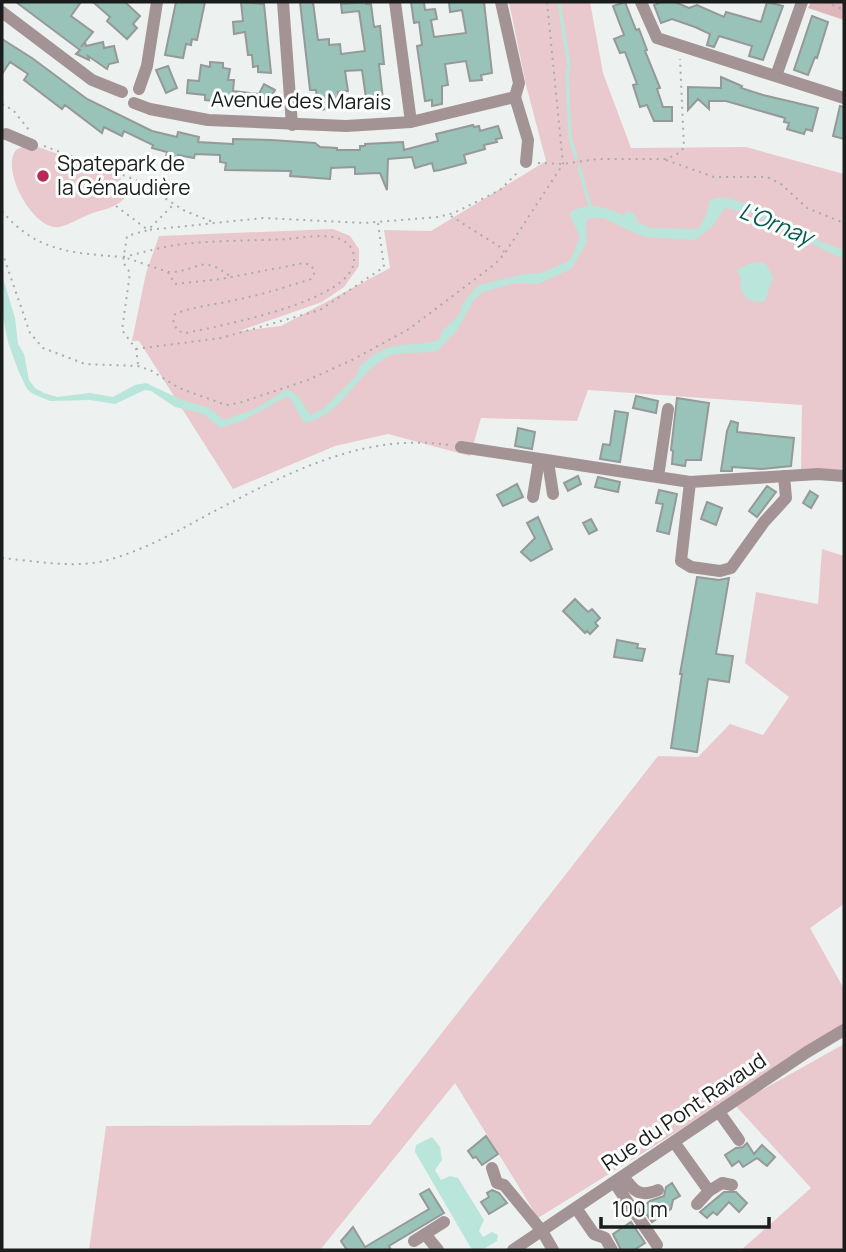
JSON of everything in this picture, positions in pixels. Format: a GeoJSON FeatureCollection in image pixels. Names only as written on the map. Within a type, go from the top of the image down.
{"type":"FeatureCollection","features":[{"type":"Feature","properties":{"kind":"street"},"geometry":{"type":"LineString","coordinates":[[133,93],[148,66],[157,2]]}},
{"type":"Feature","properties":{"kind":"street"},"geometry":{"type":"LineString","coordinates":[[283,2],[292,125]]}},
{"type":"Feature","properties":{"kind":"street"},"geometry":{"type":"LineString","coordinates":[[395,2],[411,122]]}},
{"type":"Feature","properties":{"kind":"street"},"geometry":{"type":"LineString","coordinates":[[501,2],[519,83],[515,97],[528,141],[526,162]]}},
{"type":"Feature","properties":{"kind":"street"},"geometry":{"type":"LineString","coordinates":[[641,2],[657,38],[844,98]]}},
{"type":"Feature","properties":{"kind":"street"},"geometry":{"type":"LineString","coordinates":[[776,76],[802,2]]}},
{"type":"Feature","properties":{"kind":"street","name":"Avenue des Marais"},"geometry":{"type":"LineString","coordinates":[[2,12],[92,80],[133,93],[167,113],[208,120],[346,126],[411,122],[515,97]]}},
{"type":"Feature","properties":{"kind":"street"},"geometry":{"type":"LineString","coordinates":[[6,134],[32,143]]}},
{"type":"Feature","properties":{"kind":"street"},"geometry":{"type":"LineString","coordinates":[[658,477],[668,409]]}},
{"type":"Feature","properties":{"kind":"street"},"geometry":{"type":"LineString","coordinates":[[461,447],[690,482],[818,474],[844,476]]}},
{"type":"Feature","properties":{"kind":"street"},"geometry":{"type":"LineString","coordinates":[[544,461],[553,494]]}},
{"type":"Feature","properties":{"kind":"street"},"geometry":{"type":"LineString","coordinates":[[533,497],[544,461]]}},
{"type":"Feature","properties":{"kind":"street"},"geometry":{"type":"LineString","coordinates":[[690,482],[681,561],[691,567],[720,571],[731,568],[764,522],[786,498],[784,476]]}},
{"type":"Feature","properties":{"kind":"street","name":"Rue du Pont Ravaud"},"geometry":{"type":"LineString","coordinates":[[513,1250],[807,1052],[844,1030]]}},
{"type":"Feature","properties":{"kind":"street"},"geometry":{"type":"LineString","coordinates":[[719,1112],[739,1140]]}},
{"type":"Feature","properties":{"kind":"street"},"geometry":{"type":"LineString","coordinates":[[674,1142],[709,1191]]}},
{"type":"Feature","properties":{"kind":"street"},"geometry":{"type":"LineString","coordinates":[[492,1168],[497,1183],[504,1185],[542,1231],[553,1250]]}},
{"type":"Feature","properties":{"kind":"street"},"geometry":{"type":"LineString","coordinates":[[619,1179],[634,1191],[647,1194],[658,1190]]}},
{"type":"Feature","properties":{"kind":"street"},"geometry":{"type":"LineString","coordinates":[[619,1179],[657,1245]]}},
{"type":"Feature","properties":{"kind":"street"},"geometry":{"type":"LineString","coordinates":[[697,1204],[709,1191],[722,1183],[732,1185]]}},
{"type":"Feature","properties":{"kind":"street"},"geometry":{"type":"LineString","coordinates":[[576,1208],[594,1234],[605,1238],[612,1250]]}},
{"type":"Feature","properties":{"kind":"street"},"geometry":{"type":"LineString","coordinates":[[438,1250],[420,1238],[444,1222]]}},
{"type":"Feature","properties":{"kind":"path"},"geometry":{"type":"LineString","coordinates":[[2,252],[26,324],[43,348],[85,364],[138,366],[204,398],[226,405],[308,380],[409,329],[495,264],[563,164],[547,2]]}},
{"type":"Feature","properties":{"kind":"path"},"geometry":{"type":"LineString","coordinates":[[826,2],[844,10]]}},
{"type":"Feature","properties":{"kind":"path"},"geometry":{"type":"LineString","coordinates":[[138,366],[136,349],[122,330],[130,273],[123,262],[127,236],[148,230],[263,218],[378,222],[449,214],[500,190],[516,176],[526,162],[563,164],[598,159],[664,159],[676,155],[684,148],[680,45]]}},
{"type":"Feature","properties":{"kind":"path"},"geometry":{"type":"LineString","coordinates":[[2,104],[13,110],[24,122],[32,143],[136,180],[174,205],[214,222]]}},
{"type":"Feature","properties":{"kind":"path"},"geometry":{"type":"LineString","coordinates":[[664,159],[714,177],[767,177],[780,184],[807,208],[844,223]]}},
{"type":"Feature","properties":{"kind":"path"},"geometry":{"type":"LineString","coordinates":[[148,230],[174,205]]}},
{"type":"Feature","properties":{"kind":"path"},"geometry":{"type":"LineString","coordinates":[[117,206],[148,230]]}},
{"type":"Feature","properties":{"kind":"path"},"geometry":{"type":"LineString","coordinates":[[2,211],[23,233],[49,247],[74,253],[124,257],[169,272],[197,265],[216,265],[231,277]]}},
{"type":"Feature","properties":{"kind":"path"},"geometry":{"type":"LineString","coordinates":[[449,214],[505,253]]}},
{"type":"Feature","properties":{"kind":"path"},"geometry":{"type":"LineString","coordinates":[[136,349],[222,338],[320,310],[384,267],[378,222]]}},
{"type":"Feature","properties":{"kind":"path"},"geometry":{"type":"LineString","coordinates":[[124,257],[177,245],[337,238],[349,244],[354,256],[354,265],[346,276],[331,288],[297,304],[253,318],[186,333],[178,331],[173,323],[175,314],[187,309],[283,289],[311,279],[315,272],[311,265],[304,263],[175,284],[169,272]]}},
{"type":"Feature","properties":{"kind":"path"},"geometry":{"type":"LineString","coordinates":[[2,558],[75,564],[105,561],[153,544],[277,480],[334,456],[396,442],[430,442],[461,447]]}},
{"type":"Feature","properties":{"kind":"shaded area"},"geometry":{"type":"Polygon","coordinates":[[[509,2],[590,2],[603,73],[631,148],[746,147],[844,174],[844,471],[801,470],[802,405],[588,390],[577,421],[481,418],[470,456],[388,434],[335,446],[233,489],[139,341],[132,341],[146,273],[159,236],[333,229],[350,236],[359,249],[359,266],[344,287],[322,302],[239,331],[281,326],[390,268],[384,230],[431,231],[546,161],[526,85],[509,2]]]}},
{"type":"Feature","properties":{"kind":"shaded area"},"geometry":{"type":"Polygon","coordinates":[[[811,2],[844,2],[844,20],[808,8],[811,2]]]}},
{"type":"Feature","properties":{"kind":"shaded area"},"geometry":{"type":"Polygon","coordinates":[[[32,145],[119,175],[125,189],[124,199],[112,207],[67,225],[49,226],[30,209],[12,171],[12,159],[16,150],[32,145]]]}},
{"type":"Feature","properties":{"kind":"shaded area"},"geometry":{"type":"Polygon","coordinates":[[[822,549],[844,556],[844,904],[810,928],[844,989],[844,1028],[538,1218],[455,1083],[320,1250],[89,1250],[106,1126],[370,1125],[658,756],[698,757],[730,724],[763,735],[789,697],[745,663],[756,592],[818,604],[822,549]]]}},
{"type":"Feature","properties":{"kind":"shaded area"},"geometry":{"type":"Polygon","coordinates":[[[844,1044],[844,1250],[741,1250],[811,1188],[735,1105],[844,1044]]]}},
{"type":"Feature","properties":{"kind":"water","name":"L'Ornay"},"geometry":{"type":"Polygon","coordinates":[[[721,197],[754,207],[828,245],[844,249],[844,257],[838,257],[751,213],[725,208],[712,227],[695,240],[644,237],[603,218],[589,218],[586,222],[587,242],[571,269],[538,284],[511,284],[483,292],[473,301],[458,329],[437,351],[402,353],[384,359],[328,413],[304,423],[290,398],[286,397],[242,421],[220,428],[204,414],[175,407],[145,390],[115,404],[90,400],[50,401],[27,389],[8,342],[2,312],[2,275],[29,380],[35,388],[44,393],[57,397],[90,393],[113,397],[135,385],[146,383],[180,399],[209,408],[224,420],[255,409],[287,389],[299,397],[310,415],[323,409],[358,374],[359,367],[379,352],[395,346],[439,340],[442,331],[460,314],[462,304],[478,285],[523,274],[540,273],[567,262],[580,237],[569,213],[576,209],[596,206],[623,215],[628,211],[635,214],[637,222],[651,228],[698,229],[706,216],[710,200],[721,197]]]}},
{"type":"Feature","properties":{"kind":"water"},"geometry":{"type":"Polygon","coordinates":[[[748,264],[766,264],[773,277],[765,301],[758,302],[748,299],[742,292],[741,276],[736,271],[748,264]]]}},
{"type":"Feature","properties":{"kind":"water"},"geometry":{"type":"Polygon","coordinates":[[[432,1137],[440,1147],[442,1160],[435,1170],[441,1180],[450,1176],[458,1178],[484,1220],[479,1231],[483,1237],[492,1232],[498,1235],[497,1241],[482,1250],[472,1250],[415,1152],[416,1145],[432,1137]]]}},
{"type":"Feature","properties":{"kind":"building"},"geometry":{"type":"Polygon","coordinates":[[[16,2],[81,2],[71,16],[93,32],[85,42],[86,46],[103,42],[104,48],[114,46],[118,62],[109,64],[107,69],[88,56],[89,60],[76,54],[80,50],[16,2]]]}},
{"type":"Feature","properties":{"kind":"building"},"geometry":{"type":"Polygon","coordinates":[[[93,2],[125,2],[140,16],[133,24],[137,28],[127,39],[107,21],[110,17],[93,2]]]}},
{"type":"Feature","properties":{"kind":"building"},"geometry":{"type":"Polygon","coordinates":[[[176,2],[205,2],[197,40],[192,39],[191,45],[186,44],[183,58],[165,55],[176,2]]]}},
{"type":"Feature","properties":{"kind":"building"},"geometry":{"type":"Polygon","coordinates":[[[241,2],[264,4],[271,73],[258,72],[258,66],[253,67],[252,55],[248,55],[245,32],[234,34],[233,22],[243,21],[241,2]]]}},
{"type":"Feature","properties":{"kind":"building"},"geometry":{"type":"Polygon","coordinates":[[[300,2],[313,2],[318,40],[329,39],[329,45],[340,44],[341,54],[365,51],[359,11],[342,13],[341,4],[371,4],[374,27],[380,26],[384,64],[379,64],[384,108],[371,109],[370,97],[366,98],[362,70],[345,71],[348,91],[338,92],[339,108],[318,110],[316,90],[310,90],[300,2]]]}},
{"type":"Feature","properties":{"kind":"building"},"geometry":{"type":"Polygon","coordinates":[[[411,2],[424,2],[425,10],[435,9],[437,19],[431,20],[434,37],[466,33],[462,10],[450,12],[449,2],[484,2],[492,73],[481,75],[482,80],[470,81],[466,61],[445,64],[448,85],[442,86],[442,104],[432,106],[432,100],[425,101],[417,46],[422,45],[419,22],[414,23],[411,2]]]}},
{"type":"Feature","properties":{"kind":"building"},"geometry":{"type":"Polygon","coordinates":[[[625,2],[647,50],[645,51],[660,88],[657,89],[663,107],[672,107],[672,121],[654,121],[647,105],[640,107],[633,85],[637,84],[625,52],[620,53],[614,39],[624,35],[613,6],[625,2]]]}},
{"type":"Feature","properties":{"kind":"building"},"geometry":{"type":"Polygon","coordinates":[[[675,2],[689,8],[697,5],[724,17],[726,12],[761,22],[767,2],[783,6],[763,60],[749,56],[752,46],[719,36],[714,47],[707,45],[710,34],[695,27],[672,19],[661,23],[654,5],[675,2]]]}},
{"type":"Feature","properties":{"kind":"building"},"geometry":{"type":"Polygon","coordinates":[[[812,16],[828,22],[817,58],[815,57],[808,75],[794,70],[812,16]]]}},
{"type":"Feature","properties":{"kind":"building"},"geometry":{"type":"Polygon","coordinates":[[[2,39],[87,99],[152,131],[177,137],[178,132],[199,137],[198,142],[233,144],[233,139],[271,140],[315,143],[320,147],[337,150],[360,150],[360,146],[365,144],[403,142],[404,150],[438,141],[436,134],[473,125],[479,126],[480,131],[498,126],[502,138],[484,145],[485,149],[464,155],[466,163],[440,170],[434,171],[432,163],[415,168],[412,157],[388,159],[387,190],[380,173],[355,174],[355,167],[331,168],[330,179],[290,176],[291,171],[225,170],[226,163],[220,162],[220,155],[195,154],[194,158],[178,155],[176,164],[165,162],[167,152],[152,148],[153,145],[124,131],[122,136],[104,127],[102,133],[65,105],[62,109],[24,80],[28,74],[10,62],[2,74],[2,39]]]}},
{"type":"Feature","properties":{"kind":"building"},"geometry":{"type":"Polygon","coordinates":[[[210,62],[223,63],[223,68],[230,69],[228,80],[234,80],[233,91],[259,94],[264,84],[275,90],[266,106],[245,95],[244,104],[205,100],[205,95],[187,93],[188,80],[199,81],[201,65],[210,67],[210,62]]]}},
{"type":"Feature","properties":{"kind":"building"},"geometry":{"type":"Polygon","coordinates":[[[168,66],[177,88],[166,93],[156,70],[168,66]]]}},
{"type":"Feature","properties":{"kind":"building"},"geometry":{"type":"Polygon","coordinates":[[[721,77],[742,86],[741,88],[818,108],[812,131],[806,129],[804,134],[787,129],[789,123],[784,122],[785,118],[726,101],[709,101],[709,109],[698,99],[688,110],[688,87],[721,88],[721,77]]]}},
{"type":"Feature","properties":{"kind":"building"},"geometry":{"type":"Polygon","coordinates":[[[840,106],[844,107],[844,139],[833,136],[840,106]]]}},
{"type":"Feature","properties":{"kind":"building"},"geometry":{"type":"Polygon","coordinates":[[[636,396],[658,401],[656,413],[633,408],[636,396]]]}},
{"type":"Feature","properties":{"kind":"building"},"geometry":{"type":"Polygon","coordinates":[[[677,398],[709,403],[701,460],[686,460],[685,466],[672,464],[677,398]]]}},
{"type":"Feature","properties":{"kind":"building"},"geometry":{"type":"Polygon","coordinates":[[[615,411],[628,413],[620,462],[600,459],[603,444],[610,445],[615,411]]]}},
{"type":"Feature","properties":{"kind":"building"},"geometry":{"type":"Polygon","coordinates":[[[731,421],[738,423],[737,432],[794,438],[791,466],[761,469],[732,467],[732,471],[721,471],[731,421]]]}},
{"type":"Feature","properties":{"kind":"building"},"geometry":{"type":"Polygon","coordinates":[[[518,428],[535,432],[532,449],[515,446],[518,428]]]}},
{"type":"Feature","properties":{"kind":"building"},"geometry":{"type":"Polygon","coordinates":[[[578,476],[581,484],[568,491],[564,483],[578,476]]]}},
{"type":"Feature","properties":{"kind":"building"},"geometry":{"type":"Polygon","coordinates":[[[598,477],[620,482],[618,492],[595,487],[598,477]]]}},
{"type":"Feature","properties":{"kind":"building"},"geometry":{"type":"Polygon","coordinates":[[[517,484],[523,497],[503,506],[497,495],[517,484]]]}},
{"type":"Feature","properties":{"kind":"building"},"geometry":{"type":"Polygon","coordinates":[[[767,486],[776,492],[757,517],[749,511],[767,486]]]}},
{"type":"Feature","properties":{"kind":"building"},"geometry":{"type":"Polygon","coordinates":[[[659,490],[677,494],[669,534],[657,531],[663,504],[656,503],[659,490]]]}},
{"type":"Feature","properties":{"kind":"building"},"geometry":{"type":"Polygon","coordinates":[[[810,491],[818,496],[811,508],[803,503],[810,491]]]}},
{"type":"Feature","properties":{"kind":"building"},"geometry":{"type":"Polygon","coordinates":[[[707,502],[722,508],[716,525],[701,519],[707,502]]]}},
{"type":"Feature","properties":{"kind":"building"},"geometry":{"type":"Polygon","coordinates":[[[538,517],[552,549],[531,561],[521,552],[535,538],[527,523],[538,517]]]}},
{"type":"Feature","properties":{"kind":"building"},"geometry":{"type":"Polygon","coordinates":[[[591,519],[597,530],[589,534],[583,523],[591,519]]]}},
{"type":"Feature","properties":{"kind":"building"},"geometry":{"type":"Polygon","coordinates":[[[697,577],[719,580],[729,578],[716,654],[733,656],[729,682],[708,679],[697,752],[671,748],[680,674],[697,577]]]}},
{"type":"Feature","properties":{"kind":"building"},"geometry":{"type":"Polygon","coordinates":[[[575,599],[588,612],[592,609],[600,618],[595,623],[598,626],[590,634],[587,631],[585,633],[563,611],[575,599]]]}},
{"type":"Feature","properties":{"kind":"building"},"geometry":{"type":"Polygon","coordinates":[[[617,640],[638,644],[637,648],[645,649],[642,661],[614,657],[617,640]]]}},
{"type":"Feature","properties":{"kind":"building"},"geometry":{"type":"Polygon","coordinates":[[[486,1136],[498,1154],[482,1165],[468,1151],[486,1136]]]}},
{"type":"Feature","properties":{"kind":"building"},"geometry":{"type":"Polygon","coordinates":[[[747,1143],[754,1154],[762,1145],[775,1157],[767,1166],[757,1158],[743,1167],[739,1161],[732,1166],[725,1155],[747,1143]]]}},
{"type":"Feature","properties":{"kind":"building"},"geometry":{"type":"Polygon","coordinates":[[[672,1183],[680,1196],[673,1200],[671,1209],[652,1222],[642,1208],[650,1201],[664,1196],[666,1187],[672,1183]]]}},
{"type":"Feature","properties":{"kind":"building"},"geometry":{"type":"Polygon","coordinates":[[[429,1189],[444,1213],[389,1246],[391,1250],[347,1250],[341,1241],[353,1227],[365,1247],[429,1209],[420,1194],[429,1189]]]}},
{"type":"Feature","properties":{"kind":"building"},"geometry":{"type":"Polygon","coordinates":[[[492,1190],[499,1193],[507,1203],[489,1214],[481,1202],[489,1197],[487,1193],[492,1190]]]}},
{"type":"Feature","properties":{"kind":"building"},"geometry":{"type":"Polygon","coordinates":[[[724,1192],[736,1192],[747,1203],[739,1212],[729,1202],[717,1215],[713,1212],[707,1218],[700,1212],[724,1192]]]}},
{"type":"Feature","properties":{"kind":"building"},"geometry":{"type":"Polygon","coordinates":[[[631,1222],[645,1243],[634,1250],[621,1250],[613,1234],[631,1222]]]}},
{"type":"Feature","properties":{"kind":"waterway"},"geometry":{"type":"LineString","coordinates":[[559,2],[569,66],[570,137],[576,158]]}},
{"type":"Feature","properties":{"kind":"waterway"},"geometry":{"type":"LineString","coordinates":[[579,167],[591,209]]}},
{"type":"Feature","properties":{"kind":"place","name":"Spatepark de la Génaudière"},"geometry":{"type":"Point","coordinates":[43,176]}}]}
